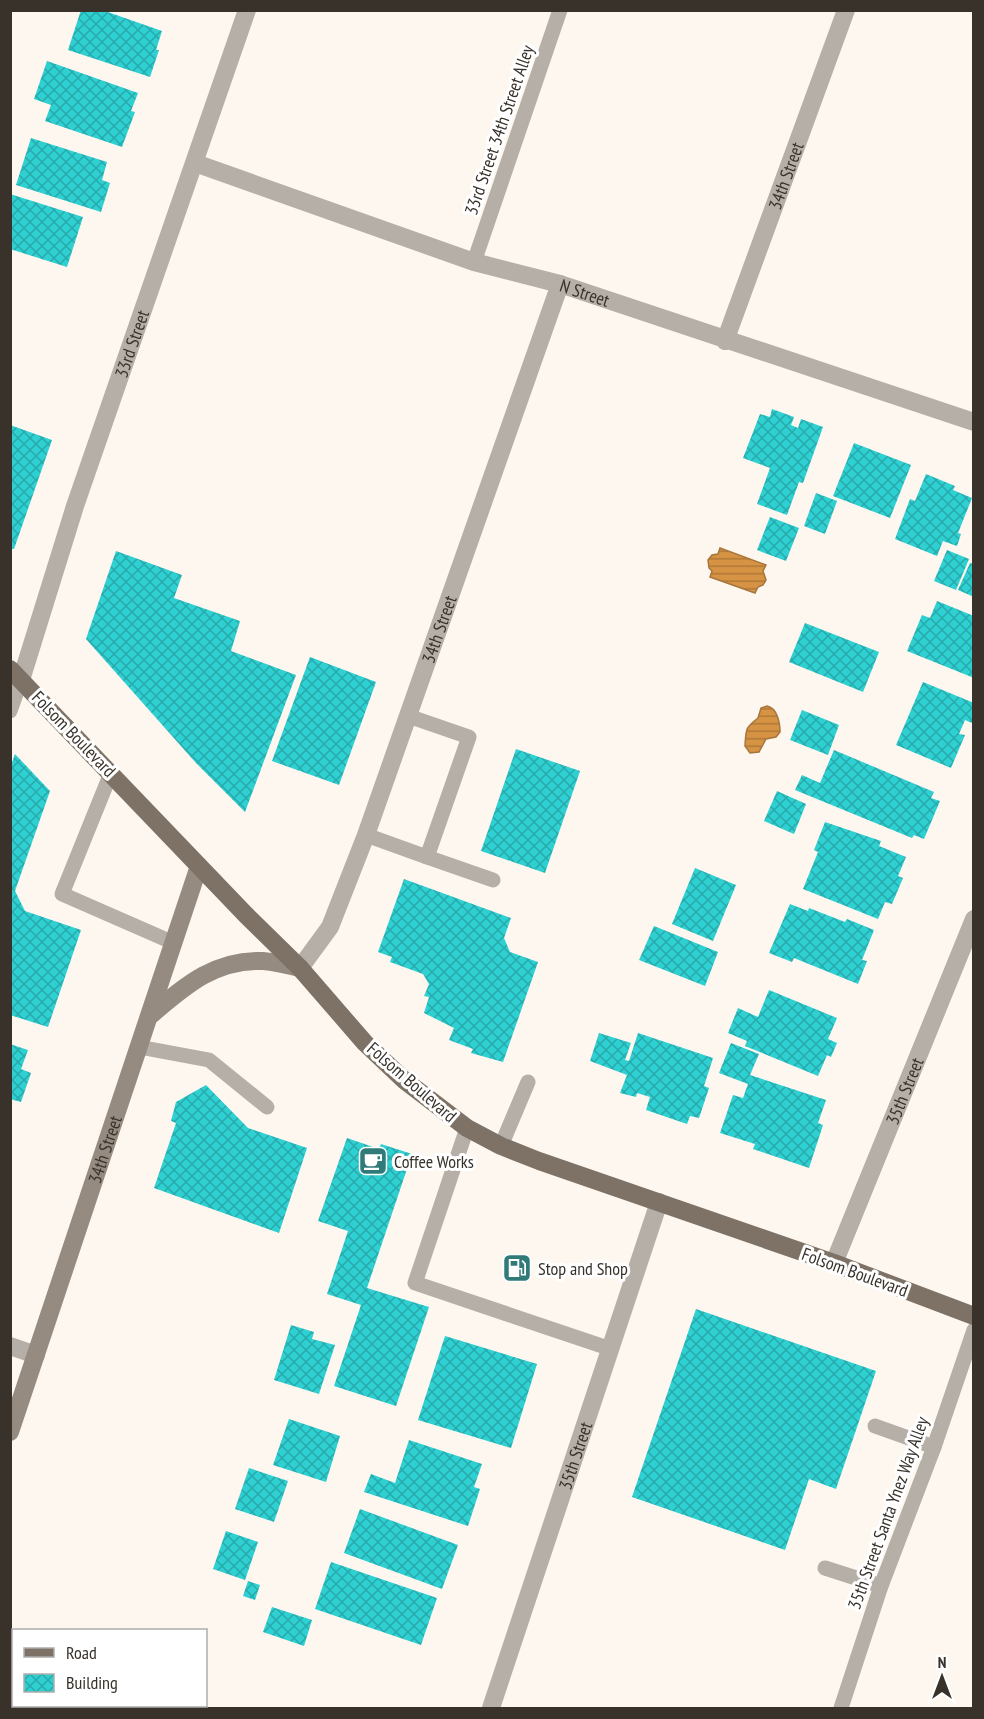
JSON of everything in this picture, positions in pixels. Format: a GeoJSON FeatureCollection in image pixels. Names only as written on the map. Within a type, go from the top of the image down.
{"type":"FeatureCollection","features":[{"type":"Feature","properties":{"kind":"main road","name":"Folsom Boulevard"},"geometry":{"type":"LineString","coordinates":[[16,675],[300,968],[373,1051],[404,1080],[467,1128],[501,1146],[834,1263],[974,1316]]}},
{"type":"Feature","properties":{"kind":"street","name":"33rd Street"},"geometry":{"type":"LineString","coordinates":[[16,675],[248,10]]}},
{"type":"Feature","properties":{"kind":"street","name":"34th Street"},"geometry":{"type":"LineString","coordinates":[[725,340],[846,10]]}},
{"type":"Feature","properties":{"kind":"street","name":"N Street"},"geometry":{"type":"LineString","coordinates":[[195,163],[474,262],[560,284],[974,422]]}},
{"type":"Feature","properties":{"kind":"street","name":"34th Street"},"geometry":{"type":"LineString","coordinates":[[300,968],[330,927],[366,835],[560,284]]}},
{"type":"Feature","properties":{"kind":"street","name":"34th Street"},"geometry":{"type":"LineString","coordinates":[[10,1432],[199,866]]}},
{"type":"Feature","properties":{"kind":"street","name":"35th Street"},"geometry":{"type":"LineString","coordinates":[[834,1263],[974,919]]}},
{"type":"Feature","properties":{"kind":"street"},"geometry":{"type":"LineString","coordinates":[[150,1016],[193,979],[226,965],[262,961],[300,968]]}},
{"type":"Feature","properties":{"kind":"street","name":"35th Street"},"geometry":{"type":"LineString","coordinates":[[491,1708],[659,1202]]}},
{"type":"Feature","properties":{"kind":"street"},"geometry":{"type":"LineString","coordinates":[[10,1346],[36,1355]]}},
{"type":"Feature","properties":{"kind":"lane","name":"33rd Street 34th Street Alley"},"geometry":{"type":"LineString","coordinates":[[474,262],[560,10]]}},
{"type":"Feature","properties":{"kind":"lane"},"geometry":{"type":"LineString","coordinates":[[10,711],[16,675]]}},
{"type":"Feature","properties":{"kind":"lane"},"geometry":{"type":"LineString","coordinates":[[408,716],[469,737],[427,857]]}},
{"type":"Feature","properties":{"kind":"lane"},"geometry":{"type":"LineString","coordinates":[[111,773],[62,894],[174,943]]}},
{"type":"Feature","properties":{"kind":"lane"},"geometry":{"type":"LineString","coordinates":[[366,835],[493,880]]}},
{"type":"Feature","properties":{"kind":"lane"},"geometry":{"type":"LineString","coordinates":[[139,1047],[209,1060],[267,1107]]}},
{"type":"Feature","properties":{"kind":"lane"},"geometry":{"type":"LineString","coordinates":[[501,1146],[528,1082]]}},
{"type":"Feature","properties":{"kind":"lane"},"geometry":{"type":"LineString","coordinates":[[467,1128],[415,1283],[611,1349]]}},
{"type":"Feature","properties":{"kind":"lane","name":"35th Street Santa Ynez Way Alley"},"geometry":{"type":"LineString","coordinates":[[841,1708],[881,1586],[934,1447],[974,1330]]}},
{"type":"Feature","properties":{"kind":"lane"},"geometry":{"type":"LineString","coordinates":[[875,1426],[934,1447]]}},
{"type":"Feature","properties":{"kind":"lane"},"geometry":{"type":"LineString","coordinates":[[825,1568],[881,1586]]}},
{"type":"Feature","properties":{"kind":"shaded area"},"geometry":{"type":"Polygon","coordinates":[[[720,548],[766,565],[763,571],[766,580],[755,593],[710,577],[712,571],[708,560],[712,555],[718,554],[720,548]]]}},
{"type":"Feature","properties":{"kind":"shaded area"},"geometry":{"type":"Polygon","coordinates":[[[767,706],[776,712],[780,732],[776,737],[766,739],[759,752],[750,753],[745,746],[747,729],[758,718],[761,708],[767,706]]]}},
{"type":"Feature","properties":{"kind":"building"},"geometry":{"type":"Polygon","coordinates":[[[81,10],[102,10],[162,31],[156,50],[159,50],[150,77],[68,50],[81,10]]]}},
{"type":"Feature","properties":{"kind":"building"},"geometry":{"type":"Polygon","coordinates":[[[47,61],[138,93],[131,111],[135,112],[122,147],[45,121],[51,105],[34,99],[47,61]]]}},
{"type":"Feature","properties":{"kind":"building"},"geometry":{"type":"Polygon","coordinates":[[[31,138],[107,162],[102,180],[110,183],[101,212],[16,185],[31,138]]]}},
{"type":"Feature","properties":{"kind":"building"},"geometry":{"type":"Polygon","coordinates":[[[10,194],[83,217],[67,267],[10,249],[10,194]]]}},
{"type":"Feature","properties":{"kind":"building"},"geometry":{"type":"Polygon","coordinates":[[[772,409],[794,417],[791,425],[798,428],[801,419],[823,427],[803,483],[799,482],[787,515],[757,504],[770,468],[743,458],[760,414],[770,417],[772,409]]]}},
{"type":"Feature","properties":{"kind":"building"},"geometry":{"type":"Polygon","coordinates":[[[10,425],[52,440],[14,549],[10,549],[10,425]]]}},
{"type":"Feature","properties":{"kind":"building"},"geometry":{"type":"Polygon","coordinates":[[[854,443],[911,465],[890,518],[833,496],[854,443]]]}},
{"type":"Feature","properties":{"kind":"building"},"geometry":{"type":"Polygon","coordinates":[[[926,474],[955,486],[953,490],[972,498],[958,533],[961,534],[957,546],[943,541],[937,556],[895,539],[910,499],[915,501],[926,474]]]}},
{"type":"Feature","properties":{"kind":"building"},"geometry":{"type":"Polygon","coordinates":[[[816,493],[837,501],[825,534],[804,526],[816,493]]]}},
{"type":"Feature","properties":{"kind":"building"},"geometry":{"type":"Polygon","coordinates":[[[770,517],[799,528],[786,561],[757,550],[770,517]]]}},
{"type":"Feature","properties":{"kind":"building"},"geometry":{"type":"Polygon","coordinates":[[[947,550],[969,559],[956,590],[934,581],[947,550]]]}},
{"type":"Feature","properties":{"kind":"building"},"geometry":{"type":"Polygon","coordinates":[[[116,551],[182,575],[174,598],[240,621],[231,651],[296,675],[245,812],[196,763],[86,639],[116,551]]]}},
{"type":"Feature","properties":{"kind":"building"},"geometry":{"type":"Polygon","coordinates":[[[970,563],[974,564],[974,597],[958,590],[970,563]]]}},
{"type":"Feature","properties":{"kind":"building"},"geometry":{"type":"Polygon","coordinates":[[[937,601],[974,616],[974,678],[907,651],[922,615],[930,618],[937,601]]]}},
{"type":"Feature","properties":{"kind":"building"},"geometry":{"type":"Polygon","coordinates":[[[805,623],[879,652],[863,692],[789,662],[805,623]]]}},
{"type":"Feature","properties":{"kind":"building"},"geometry":{"type":"Polygon","coordinates":[[[310,657],[376,682],[339,785],[272,761],[310,657]]]}},
{"type":"Feature","properties":{"kind":"building"},"geometry":{"type":"Polygon","coordinates":[[[923,682],[974,703],[974,718],[972,723],[965,720],[959,734],[965,735],[951,768],[896,745],[923,682]]]}},
{"type":"Feature","properties":{"kind":"building"},"geometry":{"type":"Polygon","coordinates":[[[802,710],[839,725],[828,755],[790,740],[802,710]]]}},
{"type":"Feature","properties":{"kind":"building"},"geometry":{"type":"Polygon","coordinates":[[[516,749],[580,771],[545,873],[481,851],[516,749]]]}},
{"type":"Feature","properties":{"kind":"building"},"geometry":{"type":"Polygon","coordinates":[[[834,750],[934,792],[931,798],[940,801],[924,839],[914,835],[912,838],[795,790],[802,775],[820,783],[834,750]]]}},
{"type":"Feature","properties":{"kind":"building"},"geometry":{"type":"Polygon","coordinates":[[[15,754],[50,791],[15,891],[25,911],[81,930],[48,1027],[10,1015],[10,768],[15,754]]]}},
{"type":"Feature","properties":{"kind":"building"},"geometry":{"type":"Polygon","coordinates":[[[777,791],[806,804],[794,834],[764,821],[777,791]]]}},
{"type":"Feature","properties":{"kind":"building"},"geometry":{"type":"Polygon","coordinates":[[[825,822],[881,841],[879,846],[906,857],[898,876],[903,878],[892,904],[885,902],[878,919],[803,889],[818,852],[814,850],[825,822]]]}},
{"type":"Feature","properties":{"kind":"building"},"geometry":{"type":"Polygon","coordinates":[[[695,868],[736,885],[713,941],[672,924],[695,868]]]}},
{"type":"Feature","properties":{"kind":"building"},"geometry":{"type":"Polygon","coordinates":[[[404,879],[511,918],[504,938],[510,952],[538,962],[503,1062],[471,1053],[473,1049],[449,1040],[454,1028],[424,1013],[429,997],[424,996],[429,984],[423,974],[390,962],[392,957],[378,952],[404,879]]]}},
{"type":"Feature","properties":{"kind":"building"},"geometry":{"type":"Polygon","coordinates":[[[790,904],[808,911],[809,908],[845,922],[847,919],[874,930],[862,960],[867,961],[858,984],[794,958],[792,962],[769,953],[790,904]]]}},
{"type":"Feature","properties":{"kind":"building"},"geometry":{"type":"Polygon","coordinates":[[[654,926],[718,952],[705,986],[639,960],[654,926]]]}},
{"type":"Feature","properties":{"kind":"building"},"geometry":{"type":"Polygon","coordinates":[[[769,990],[837,1018],[828,1039],[837,1043],[831,1057],[827,1055],[818,1076],[745,1046],[747,1041],[728,1033],[738,1008],[758,1017],[769,990]]]}},
{"type":"Feature","properties":{"kind":"building"},"geometry":{"type":"Polygon","coordinates":[[[599,1033],[631,1043],[625,1060],[629,1061],[638,1033],[713,1058],[704,1086],[709,1088],[699,1118],[690,1116],[687,1124],[646,1110],[650,1097],[637,1093],[636,1097],[620,1093],[627,1075],[590,1061],[599,1033]]]}},
{"type":"Feature","properties":{"kind":"building"},"geometry":{"type":"Polygon","coordinates":[[[731,1043],[759,1054],[750,1075],[826,1100],[818,1123],[823,1125],[809,1168],[753,1149],[755,1144],[720,1133],[733,1095],[743,1098],[748,1084],[719,1073],[731,1043]]]}},
{"type":"Feature","properties":{"kind":"building"},"geometry":{"type":"Polygon","coordinates":[[[10,1044],[28,1050],[21,1069],[31,1073],[21,1102],[10,1099],[10,1044]]]}},
{"type":"Feature","properties":{"kind":"building"},"geometry":{"type":"Polygon","coordinates":[[[206,1085],[248,1128],[307,1148],[279,1233],[154,1188],[176,1123],[171,1121],[176,1102],[206,1085]]]}},
{"type":"Feature","properties":{"kind":"building"},"geometry":{"type":"Polygon","coordinates":[[[347,1138],[379,1149],[381,1144],[412,1154],[367,1288],[429,1307],[396,1406],[334,1386],[361,1305],[327,1294],[348,1231],[318,1221],[347,1138]]]}},
{"type":"Feature","properties":{"kind":"building"},"geometry":{"type":"Polygon","coordinates":[[[696,1309],[876,1371],[836,1489],[809,1479],[785,1550],[632,1497],[696,1309]]]}},
{"type":"Feature","properties":{"kind":"building"},"geometry":{"type":"Polygon","coordinates":[[[291,1325],[314,1332],[312,1339],[335,1345],[319,1394],[274,1380],[291,1325]]]}},
{"type":"Feature","properties":{"kind":"building"},"geometry":{"type":"Polygon","coordinates":[[[445,1336],[537,1364],[511,1448],[418,1420],[445,1336]]]}},
{"type":"Feature","properties":{"kind":"building"},"geometry":{"type":"Polygon","coordinates":[[[289,1419],[340,1436],[326,1482],[273,1465],[289,1419]]]}},
{"type":"Feature","properties":{"kind":"building"},"geometry":{"type":"Polygon","coordinates":[[[409,1440],[482,1464],[474,1487],[480,1489],[468,1526],[364,1492],[371,1474],[395,1483],[409,1440]]]}},
{"type":"Feature","properties":{"kind":"building"},"geometry":{"type":"Polygon","coordinates":[[[249,1468],[288,1481],[274,1522],[235,1509],[249,1468]]]}},
{"type":"Feature","properties":{"kind":"building"},"geometry":{"type":"Polygon","coordinates":[[[360,1509],[458,1545],[442,1589],[344,1553],[360,1509]]]}},
{"type":"Feature","properties":{"kind":"building"},"geometry":{"type":"Polygon","coordinates":[[[226,1531],[258,1542],[245,1580],[213,1569],[226,1531]]]}},
{"type":"Feature","properties":{"kind":"building"},"geometry":{"type":"Polygon","coordinates":[[[331,1562],[437,1598],[421,1645],[315,1609],[331,1562]]]}},
{"type":"Feature","properties":{"kind":"building"},"geometry":{"type":"Polygon","coordinates":[[[248,1581],[260,1585],[255,1600],[243,1596],[248,1581]]]}},
{"type":"Feature","properties":{"kind":"building"},"geometry":{"type":"Polygon","coordinates":[[[272,1607],[312,1620],[304,1646],[263,1632],[272,1607]]]}},
{"type":"Feature","properties":{"kind":"place","name":"Coffee Works"},"geometry":{"type":"Point","coordinates":[373,1161]}},
{"type":"Feature","properties":{"kind":"place","name":"Stop and Shop"},"geometry":{"type":"Point","coordinates":[517,1268]}}]}
